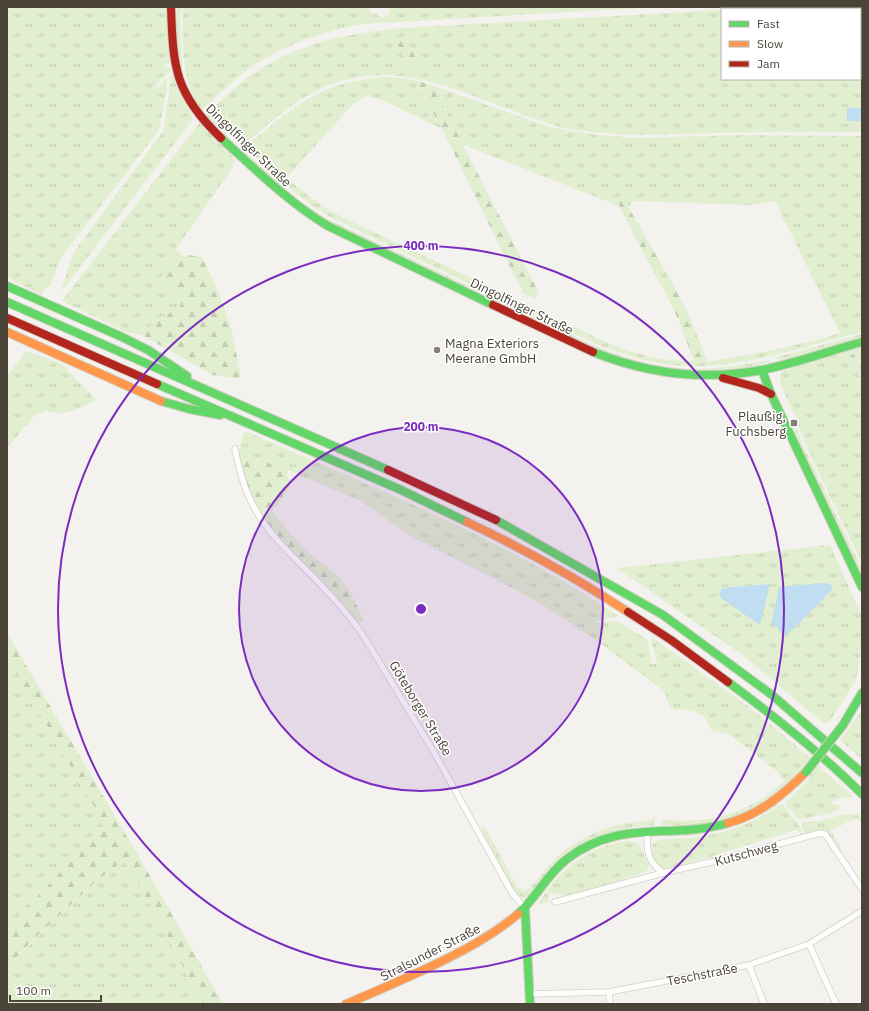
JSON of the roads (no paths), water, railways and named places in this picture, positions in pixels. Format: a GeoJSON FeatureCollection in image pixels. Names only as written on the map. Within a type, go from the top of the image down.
{"type":"FeatureCollection","features":[{"type":"Feature","properties":{"kind":"main road","name":"Dingolfinger Straße"},"geometry":{"type":"LineString","coordinates":[[171,7],[176,71],[182,88],[191,104],[213,130],[287,199],[310,216],[328,226],[605,358],[621,364],[646,370],[689,376],[718,376],[762,370],[862,342]]}},
{"type":"Feature","properties":{"kind":"main road"},"geometry":{"type":"LineString","coordinates":[[7,280],[31,296]]}},
{"type":"Feature","properties":{"kind":"main road"},"geometry":{"type":"LineString","coordinates":[[7,286],[148,350],[210,391]]}},
{"type":"Feature","properties":{"kind":"main road"},"geometry":{"type":"LineString","coordinates":[[7,302],[443,494],[501,522],[663,616],[772,695],[862,772]]}},
{"type":"Feature","properties":{"kind":"main road"},"geometry":{"type":"LineString","coordinates":[[7,318],[431,504],[493,534],[601,594],[671,640],[758,704],[844,776],[862,794]]}},
{"type":"Feature","properties":{"kind":"main road"},"geometry":{"type":"LineString","coordinates":[[7,332],[21,340],[82,365],[160,401],[189,409],[240,419]]}},
{"type":"Feature","properties":{"kind":"main road"},"geometry":{"type":"LineString","coordinates":[[762,370],[771,394],[862,587]]}},
{"type":"Feature","properties":{"kind":"main road"},"geometry":{"type":"LineString","coordinates":[[718,376],[759,388],[771,394]]}},
{"type":"Feature","properties":{"kind":"main road","name":"Stralsunder Straße"},"geometry":{"type":"LineString","coordinates":[[346,1004],[384,989],[459,953],[495,932],[526,908],[552,873],[576,853],[592,844],[609,837],[635,831],[704,829],[732,822],[763,808],[787,791],[806,772],[843,725],[862,693]]}},
{"type":"Feature","properties":{"kind":"main road"},"geometry":{"type":"LineString","coordinates":[[526,908],[530,1004]]}},
{"type":"Feature","properties":{"kind":"street","name":"Göteborger Straße"},"geometry":{"type":"LineString","coordinates":[[235,450],[241,476],[254,508],[267,528],[284,548],[324,588],[356,624],[435,754],[512,893],[526,908]]}},
{"type":"Feature","properties":{"kind":"street"},"geometry":{"type":"LineString","coordinates":[[647,831],[648,853],[655,867],[663,873]]}},
{"type":"Feature","properties":{"kind":"street","name":"Kutschweg"},"geometry":{"type":"LineString","coordinates":[[555,902],[822,833],[827,836],[862,889]]}},
{"type":"Feature","properties":{"kind":"street","name":"Teschstraße"},"geometry":{"type":"LineString","coordinates":[[529,994],[609,992],[749,965],[808,944],[862,912]]}},
{"type":"Feature","properties":{"kind":"street"},"geometry":{"type":"LineString","coordinates":[[808,944],[836,1004]]}},
{"type":"Feature","properties":{"kind":"street"},"geometry":{"type":"LineString","coordinates":[[749,965],[764,1004]]}},
{"type":"Feature","properties":{"kind":"street"},"geometry":{"type":"LineString","coordinates":[[609,992],[610,1004]]}},
{"type":"Feature","properties":{"kind":"water"},"geometry":{"type":"Polygon","coordinates":[[[847,108],[862,108],[862,121],[847,121],[847,108]]]}},
{"type":"Feature","properties":{"kind":"water"},"geometry":{"type":"Polygon","coordinates":[[[823,583],[831,584],[831,591],[787,635],[783,635],[776,626],[771,625],[779,587],[823,583]]]}},
{"type":"Feature","properties":{"kind":"water"},"geometry":{"type":"Polygon","coordinates":[[[770,584],[760,625],[722,599],[719,595],[723,588],[770,584]]]}},
{"type":"Feature","properties":{"kind":"place","name":"Magna Exteriors Meerane GmbH"},"geometry":{"type":"Point","coordinates":[437,350]}},
{"type":"Feature","properties":{"kind":"place","name":"Plaußig, Fuchsberg"},"geometry":{"type":"Point","coordinates":[794,423]}}]}
